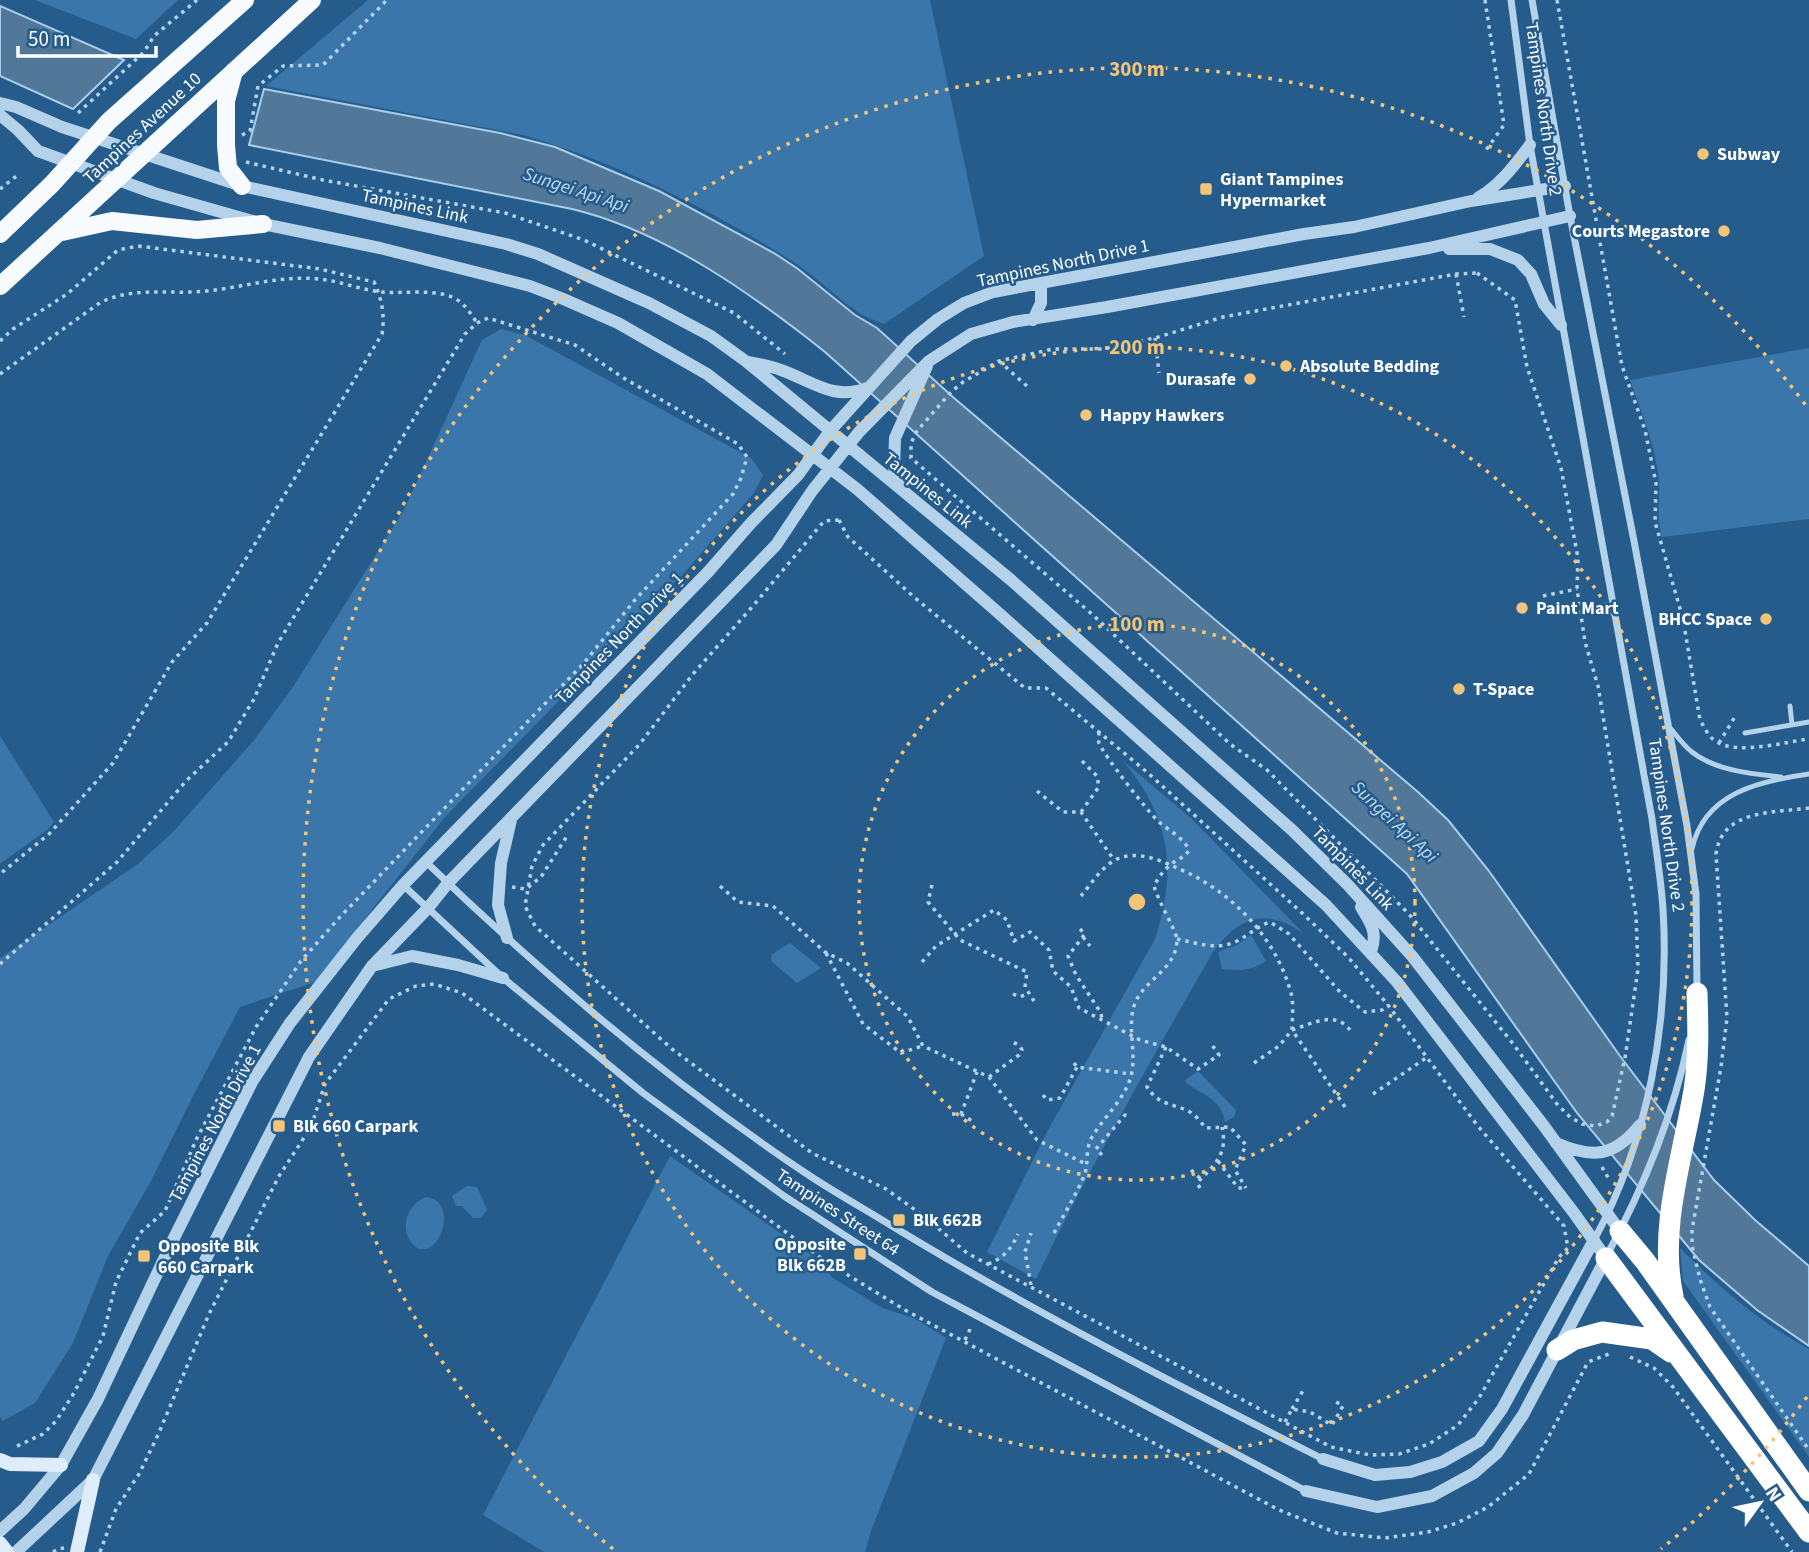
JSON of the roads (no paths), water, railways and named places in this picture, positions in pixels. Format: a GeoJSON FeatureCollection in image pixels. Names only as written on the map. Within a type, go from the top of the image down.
{"type":"FeatureCollection","features":[{"type":"Feature","properties":{"kind":"highway"},"geometry":{"type":"LineString","coordinates":[[1675,1306],[1669,1276],[1667,1244],[1695,1086],[1699,1040],[1698,993]]}},
{"type":"Feature","properties":{"kind":"highway"},"geometry":{"type":"LineString","coordinates":[[1614,1222],[1645,1261],[1809,1491]]}},
{"type":"Feature","properties":{"kind":"highway"},"geometry":{"type":"LineString","coordinates":[[1606,1258],[1809,1532]]}},
{"type":"Feature","properties":{"kind":"highway"},"geometry":{"type":"LineString","coordinates":[[1557,1350],[1573,1340],[1602,1332],[1652,1339],[1682,1360]]}},
{"type":"Feature","properties":{"kind":"main road","name":"Tampines Avenue 10"},"geometry":{"type":"LineString","coordinates":[[0,233],[109,121],[245,0]]}},
{"type":"Feature","properties":{"kind":"main road","name":"Tampines Avenue 10"},"geometry":{"type":"LineString","coordinates":[[0,286],[312,0]]}},
{"type":"Feature","properties":{"kind":"main road"},"geometry":{"type":"LineString","coordinates":[[234,71],[226,101],[226,145],[229,168],[243,186]]}},
{"type":"Feature","properties":{"kind":"main road"},"geometry":{"type":"LineString","coordinates":[[59,233],[112,221],[197,230],[263,224]]}},
{"type":"Feature","properties":{"kind":"main road"},"geometry":{"type":"LineString","coordinates":[[0,1460],[10,1464],[61,1465]]}},
{"type":"Feature","properties":{"kind":"main road"},"geometry":{"type":"LineString","coordinates":[[76,1552],[93,1480]]}},
{"type":"Feature","properties":{"kind":"main road"},"geometry":{"type":"LineString","coordinates":[[0,1544],[7,1552]]}},
{"type":"Feature","properties":{"kind":"street","name":"Tampines North Drive 2"},"geometry":{"type":"LineString","coordinates":[[1306,1491],[1377,1507],[1432,1496],[1474,1473],[1497,1452],[1523,1415],[1606,1258],[1621,1183],[1640,1125],[1658,1031],[1664,967],[1660,878],[1652,819],[1543,222],[1511,0]]}},
{"type":"Feature","properties":{"kind":"street","name":"Tampines North Drive 2"},"geometry":{"type":"LineString","coordinates":[[1323,1459],[1375,1475],[1410,1472],[1442,1462],[1479,1441],[1502,1409],[1594,1240],[1635,1204],[1685,1057],[1698,993],[1696,894],[1670,727],[1570,216],[1532,0]]}},
{"type":"Feature","properties":{"kind":"street","name":"Tampines Link"},"geometry":{"type":"LineString","coordinates":[[0,103],[62,127],[243,186],[506,244],[538,254],[649,303],[711,336],[747,362],[1012,580],[1292,830],[1348,885],[1412,956],[1614,1222]]}},
{"type":"Feature","properties":{"kind":"street"},"geometry":{"type":"LineString","coordinates":[[0,115],[38,151],[155,193],[263,224],[380,248],[530,286],[618,323],[707,374],[832,469],[1326,905],[1397,982],[1471,1076],[1606,1258]]}},
{"type":"Feature","properties":{"kind":"street"},"geometry":{"type":"LineString","coordinates":[[1471,201],[1492,189],[1509,174],[1530,145]]}},
{"type":"Feature","properties":{"kind":"street","name":"Tampines North Drive 1"},"geometry":{"type":"LineString","coordinates":[[0,1531],[24,1510],[61,1465],[98,1399],[252,1082],[290,1023],[403,885],[708,572],[798,475],[830,431],[911,341],[938,319],[964,303],[993,292],[1354,227],[1471,201],[1565,186]]}},
{"type":"Feature","properties":{"kind":"street","name":"Tampines North Drive 2"},"geometry":{"type":"LineString","coordinates":[[1543,222],[1570,216]]}},
{"type":"Feature","properties":{"kind":"street"},"geometry":{"type":"LineString","coordinates":[[16,1552],[93,1480],[309,1057],[372,966],[428,908],[448,883],[776,545],[812,491],[849,445],[929,361],[971,334],[1013,322],[1429,248],[1543,222]]}},
{"type":"Feature","properties":{"kind":"street"},"geometry":{"type":"LineString","coordinates":[[1429,248],[1490,249],[1518,260],[1531,274],[1544,304],[1561,325]]}},
{"type":"Feature","properties":{"kind":"street"},"geometry":{"type":"LineString","coordinates":[[1034,320],[1041,303],[1041,284]]}},
{"type":"Feature","properties":{"kind":"street"},"geometry":{"type":"LineString","coordinates":[[904,493],[894,468],[895,438],[929,361]]}},
{"type":"Feature","properties":{"kind":"street"},"geometry":{"type":"LineString","coordinates":[[747,362],[779,369],[841,393],[852,394],[870,387]]}},
{"type":"Feature","properties":{"kind":"street"},"geometry":{"type":"LineString","coordinates":[[507,937],[498,905],[501,863],[511,820]]}},
{"type":"Feature","properties":{"kind":"street","name":"Tampines Street 64"},"geometry":{"type":"LineString","coordinates":[[425,861],[507,937],[660,1067],[804,1172],[949,1261],[1067,1328],[1323,1459]]}},
{"type":"Feature","properties":{"kind":"street","name":"Tampines Street 64"},"geometry":{"type":"LineString","coordinates":[[403,885],[503,978],[643,1093],[784,1196],[932,1292],[1306,1491]]}},
{"type":"Feature","properties":{"kind":"street"},"geometry":{"type":"LineString","coordinates":[[1348,885],[1372,926],[1376,939],[1371,952]]}},
{"type":"Feature","properties":{"kind":"street"},"geometry":{"type":"LineString","coordinates":[[372,966],[412,956],[503,978]]}},
{"type":"Feature","properties":{"kind":"street"},"geometry":{"type":"LineString","coordinates":[[1556,1143],[1575,1151],[1601,1153],[1627,1141],[1640,1125]]}},
{"type":"Feature","properties":{"kind":"lane"},"geometry":{"type":"LineString","coordinates":[[1790,706],[1792,725]]}},
{"type":"Feature","properties":{"kind":"lane"},"geometry":{"type":"LineString","coordinates":[[1745,733],[1809,722]]}},
{"type":"Feature","properties":{"kind":"lane"},"geometry":{"type":"LineString","coordinates":[[1670,727],[1692,752],[1707,761],[1757,775],[1784,777],[1809,774]]}},
{"type":"Feature","properties":{"kind":"lane"},"geometry":{"type":"LineString","coordinates":[[1691,855],[1695,834],[1713,807],[1730,796],[1784,777]]}},
{"type":"Feature","properties":{"kind":"water"},"geometry":{"type":"Polygon","coordinates":[[[0,6],[124,60],[73,109],[0,76],[0,6]]]}},
{"type":"Feature","properties":{"kind":"water","name":"Sungei Api Api"},"geometry":{"type":"Polygon","coordinates":[[[264,89],[500,133],[555,147],[659,191],[774,253],[855,315],[877,328],[954,398],[1448,820],[1489,871],[1620,1056],[1714,1180],[1755,1220],[1809,1266],[1809,1346],[1757,1310],[1699,1260],[1577,1113],[1407,874],[825,352],[768,308],[706,267],[640,232],[606,219],[572,209],[249,145],[264,89]]]}},
{"type":"Feature","properties":{"kind":"place","name":"Subway"},"geometry":{"type":"Point","coordinates":[1703,154]}},
{"type":"Feature","properties":{"kind":"place","name":"Giant Tampines Hypermarket"},"geometry":{"type":"Point","coordinates":[1206,189]}},
{"type":"Feature","properties":{"kind":"place","name":"Courts Megastore"},"geometry":{"type":"Point","coordinates":[1724,231]}},
{"type":"Feature","properties":{"kind":"place","name":"Absolute Bedding"},"geometry":{"type":"Point","coordinates":[1286,366]}},
{"type":"Feature","properties":{"kind":"place","name":"Durasafe"},"geometry":{"type":"Point","coordinates":[1250,379]}},
{"type":"Feature","properties":{"kind":"place","name":"Happy Hawkers"},"geometry":{"type":"Point","coordinates":[1086,415]}},
{"type":"Feature","properties":{"kind":"place","name":"Paint Mart"},"geometry":{"type":"Point","coordinates":[1522,608]}},
{"type":"Feature","properties":{"kind":"place","name":"BHCC Space"},"geometry":{"type":"Point","coordinates":[1766,619]}},
{"type":"Feature","properties":{"kind":"place","name":"T-Space"},"geometry":{"type":"Point","coordinates":[1459,689]}},
{"type":"Feature","properties":{"kind":"place","name":"Blk 660 Carpark"},"geometry":{"type":"Point","coordinates":[279,1126]}},
{"type":"Feature","properties":{"kind":"place","name":"Blk 662B"},"geometry":{"type":"Point","coordinates":[899,1220]}},
{"type":"Feature","properties":{"kind":"place","name":"Opposite Blk 662B"},"geometry":{"type":"Point","coordinates":[860,1254]}},
{"type":"Feature","properties":{"kind":"place","name":"Opposite Blk 660 Carpark"},"geometry":{"type":"Point","coordinates":[144,1256]}}]}
